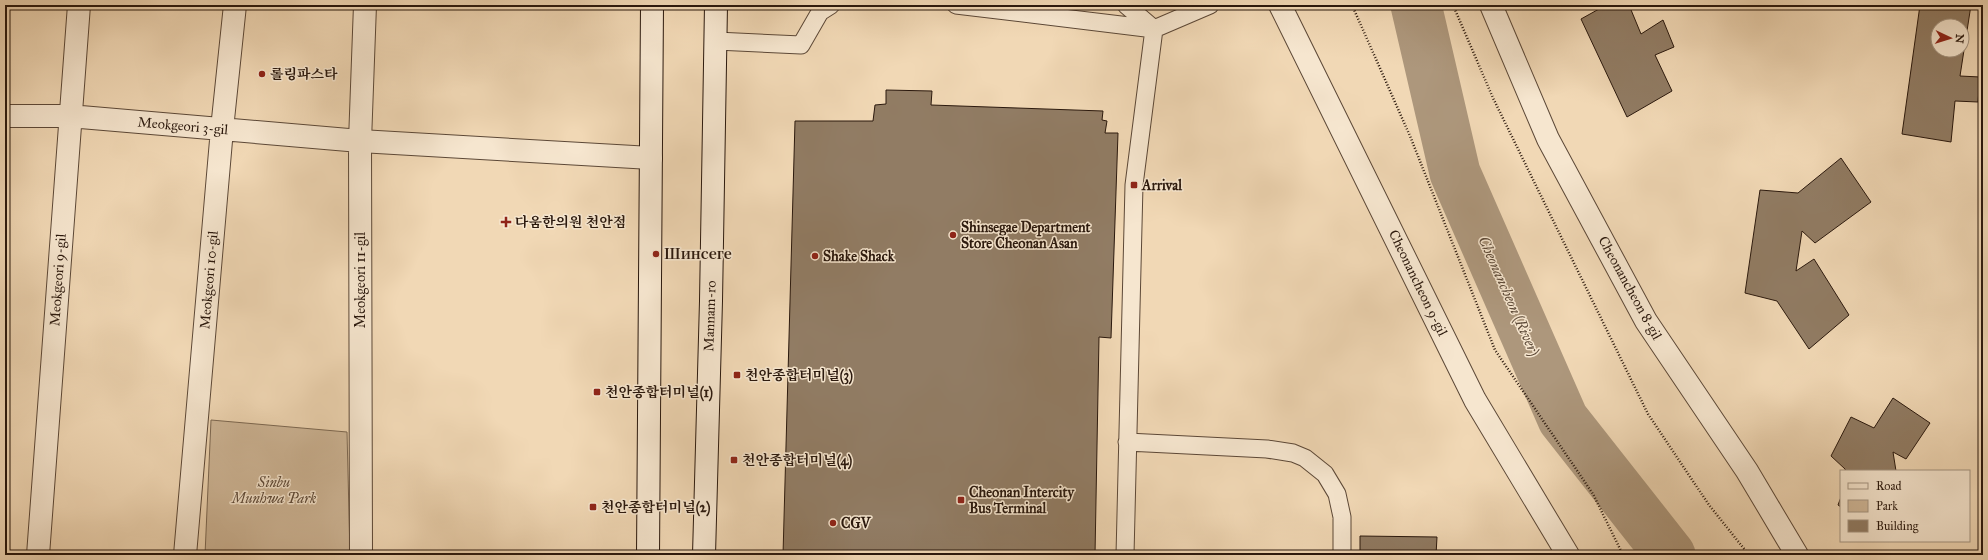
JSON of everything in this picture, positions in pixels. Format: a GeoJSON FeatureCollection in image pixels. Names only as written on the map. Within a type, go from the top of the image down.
{"type":"FeatureCollection","features":[{"type":"Feature","properties":{"kind":"street","name":"Meokgeori 9-gil"},"geometry":{"type":"LineString","coordinates":[[38,555],[69,116],[79,5]]}},
{"type":"Feature","properties":{"kind":"street","name":"Meokgeori 10-gil"},"geometry":{"type":"LineString","coordinates":[[185,555],[222,129],[235,5]]}},
{"type":"Feature","properties":{"kind":"street","name":"Meokgeori 11-gil"},"geometry":{"type":"LineString","coordinates":[[361,555],[360,141],[365,5]]}},
{"type":"Feature","properties":{"kind":"street"},"geometry":{"type":"LineString","coordinates":[[648,555],[652,5]]}},
{"type":"Feature","properties":{"kind":"street","name":"Mannam-ro"},"geometry":{"type":"LineString","coordinates":[[704,555],[716,5]]}},
{"type":"Feature","properties":{"kind":"street","name":"Cheonancheon 9-gil"},"geometry":{"type":"LineString","coordinates":[[1280,5],[1476,400],[1568,555]]}},
{"type":"Feature","properties":{"kind":"street","name":"Cheonancheon 8-gil"},"geometry":{"type":"LineString","coordinates":[[1491,5],[1548,140],[1646,321],[1747,471],[1797,555]]}},
{"type":"Feature","properties":{"kind":"street","name":"Meokgeori 3-gil"},"geometry":{"type":"LineString","coordinates":[[5,116],[69,116],[360,141],[651,158]]}},
{"type":"Feature","properties":{"kind":"lane"},"geometry":{"type":"LineString","coordinates":[[716,41],[801,45],[820,12],[831,5]]}},
{"type":"Feature","properties":{"kind":"lane"},"geometry":{"type":"LineString","coordinates":[[956,5],[1154,29],[1210,5]]}},
{"type":"Feature","properties":{"kind":"lane"},"geometry":{"type":"LineString","coordinates":[[1126,5],[1154,29]]}},
{"type":"Feature","properties":{"kind":"lane"},"geometry":{"type":"LineString","coordinates":[[1125,555],[1126,442],[1134,185],[1154,29]]}},
{"type":"Feature","properties":{"kind":"lane"},"geometry":{"type":"LineString","coordinates":[[1126,442],[1267,448],[1293,453],[1305,458],[1325,474],[1337,494],[1342,517],[1342,555]]}},
{"type":"Feature","properties":{"kind":"path"},"geometry":{"type":"LineString","coordinates":[[1352,5],[1410,136],[1495,350],[1593,494],[1623,555]]}},
{"type":"Feature","properties":{"kind":"path"},"geometry":{"type":"LineString","coordinates":[[1453,5],[1493,98],[1648,414],[1709,505],[1749,555]]}},
{"type":"Feature","properties":{"kind":"green space","name":"Sinbu Munhwa Park"},"geometry":{"type":"Polygon","coordinates":[[[211,420],[347,432],[350,555],[205,555],[211,420]]]}},
{"type":"Feature","properties":{"kind":"building"},"geometry":{"type":"Polygon","coordinates":[[[1599,5],[1629,5],[1641,34],[1663,20],[1674,47],[1655,55],[1672,91],[1627,117],[1581,19],[1599,9],[1599,5]]]}},
{"type":"Feature","properties":{"kind":"building"},"geometry":{"type":"Polygon","coordinates":[[[1920,5],[1971,5],[1969,18],[1930,18],[1930,58],[1963,58],[1960,76],[1980,77],[1978,102],[1955,101],[1951,142],[1902,134],[1920,5]]]}},
{"type":"Feature","properties":{"kind":"building","name":"Shinsegae Department Store Cheonan Asan"},"geometry":{"type":"Polygon","coordinates":[[[886,90],[932,91],[931,105],[1103,111],[1102,120],[1107,121],[1105,133],[1118,133],[1111,338],[1099,337],[1095,555],[783,555],[795,121],[873,121],[875,105],[886,104],[886,90]]]}},
{"type":"Feature","properties":{"kind":"building"},"geometry":{"type":"Polygon","coordinates":[[[1841,158],[1871,202],[1815,243],[1802,231],[1796,271],[1814,259],[1849,315],[1809,349],[1777,301],[1745,293],[1760,190],[1798,193],[1841,158]]]}},
{"type":"Feature","properties":{"kind":"building"},"geometry":{"type":"Polygon","coordinates":[[[1893,398],[1930,423],[1906,459],[1893,452],[1896,470],[1846,470],[1831,456],[1851,417],[1874,428],[1893,398]]]}},
{"type":"Feature","properties":{"kind":"building"},"geometry":{"type":"Polygon","coordinates":[[[1360,536],[1437,537],[1436,555],[1360,555],[1360,536]]]}},
{"type":"Feature","properties":{"kind":"waterway","name":"Cheonancheon (River)"},"geometry":{"type":"LineString","coordinates":[[1416,5],[1455,173],[1563,419],[1670,555]]}},
{"type":"Feature","properties":{"kind":"place","name":"롤링파스타"},"geometry":{"type":"Point","coordinates":[262,74]}},
{"type":"Feature","properties":{"kind":"place","name":"Arrival"},"geometry":{"type":"Point","coordinates":[1134,185]}},
{"type":"Feature","properties":{"kind":"place","name":"다움한의원 천안점"},"geometry":{"type":"Point","coordinates":[506,222]}},
{"type":"Feature","properties":{"kind":"place","name":"Shinsegae Department Store Cheonan Asan"},"geometry":{"type":"Point","coordinates":[953,235]}},
{"type":"Feature","properties":{"kind":"place","name":"Шинсеге"},"geometry":{"type":"Point","coordinates":[656,254]}},
{"type":"Feature","properties":{"kind":"place","name":"Shake Shack"},"geometry":{"type":"Point","coordinates":[815,256]}},
{"type":"Feature","properties":{"kind":"place","name":"천안종합터미널(3)"},"geometry":{"type":"Point","coordinates":[737,375]}},
{"type":"Feature","properties":{"kind":"place","name":"천안종합터미널(1)"},"geometry":{"type":"Point","coordinates":[597,392]}},
{"type":"Feature","properties":{"kind":"place","name":"천안종합터미널(4)"},"geometry":{"type":"Point","coordinates":[734,460]}},
{"type":"Feature","properties":{"kind":"place","name":"Cheonan Intercity Bus Terminal"},"geometry":{"type":"Point","coordinates":[961,500]}},
{"type":"Feature","properties":{"kind":"place","name":"천안종합터미널(2)"},"geometry":{"type":"Point","coordinates":[593,507]}},
{"type":"Feature","properties":{"kind":"place","name":"CGV"},"geometry":{"type":"Point","coordinates":[833,523]}}]}
